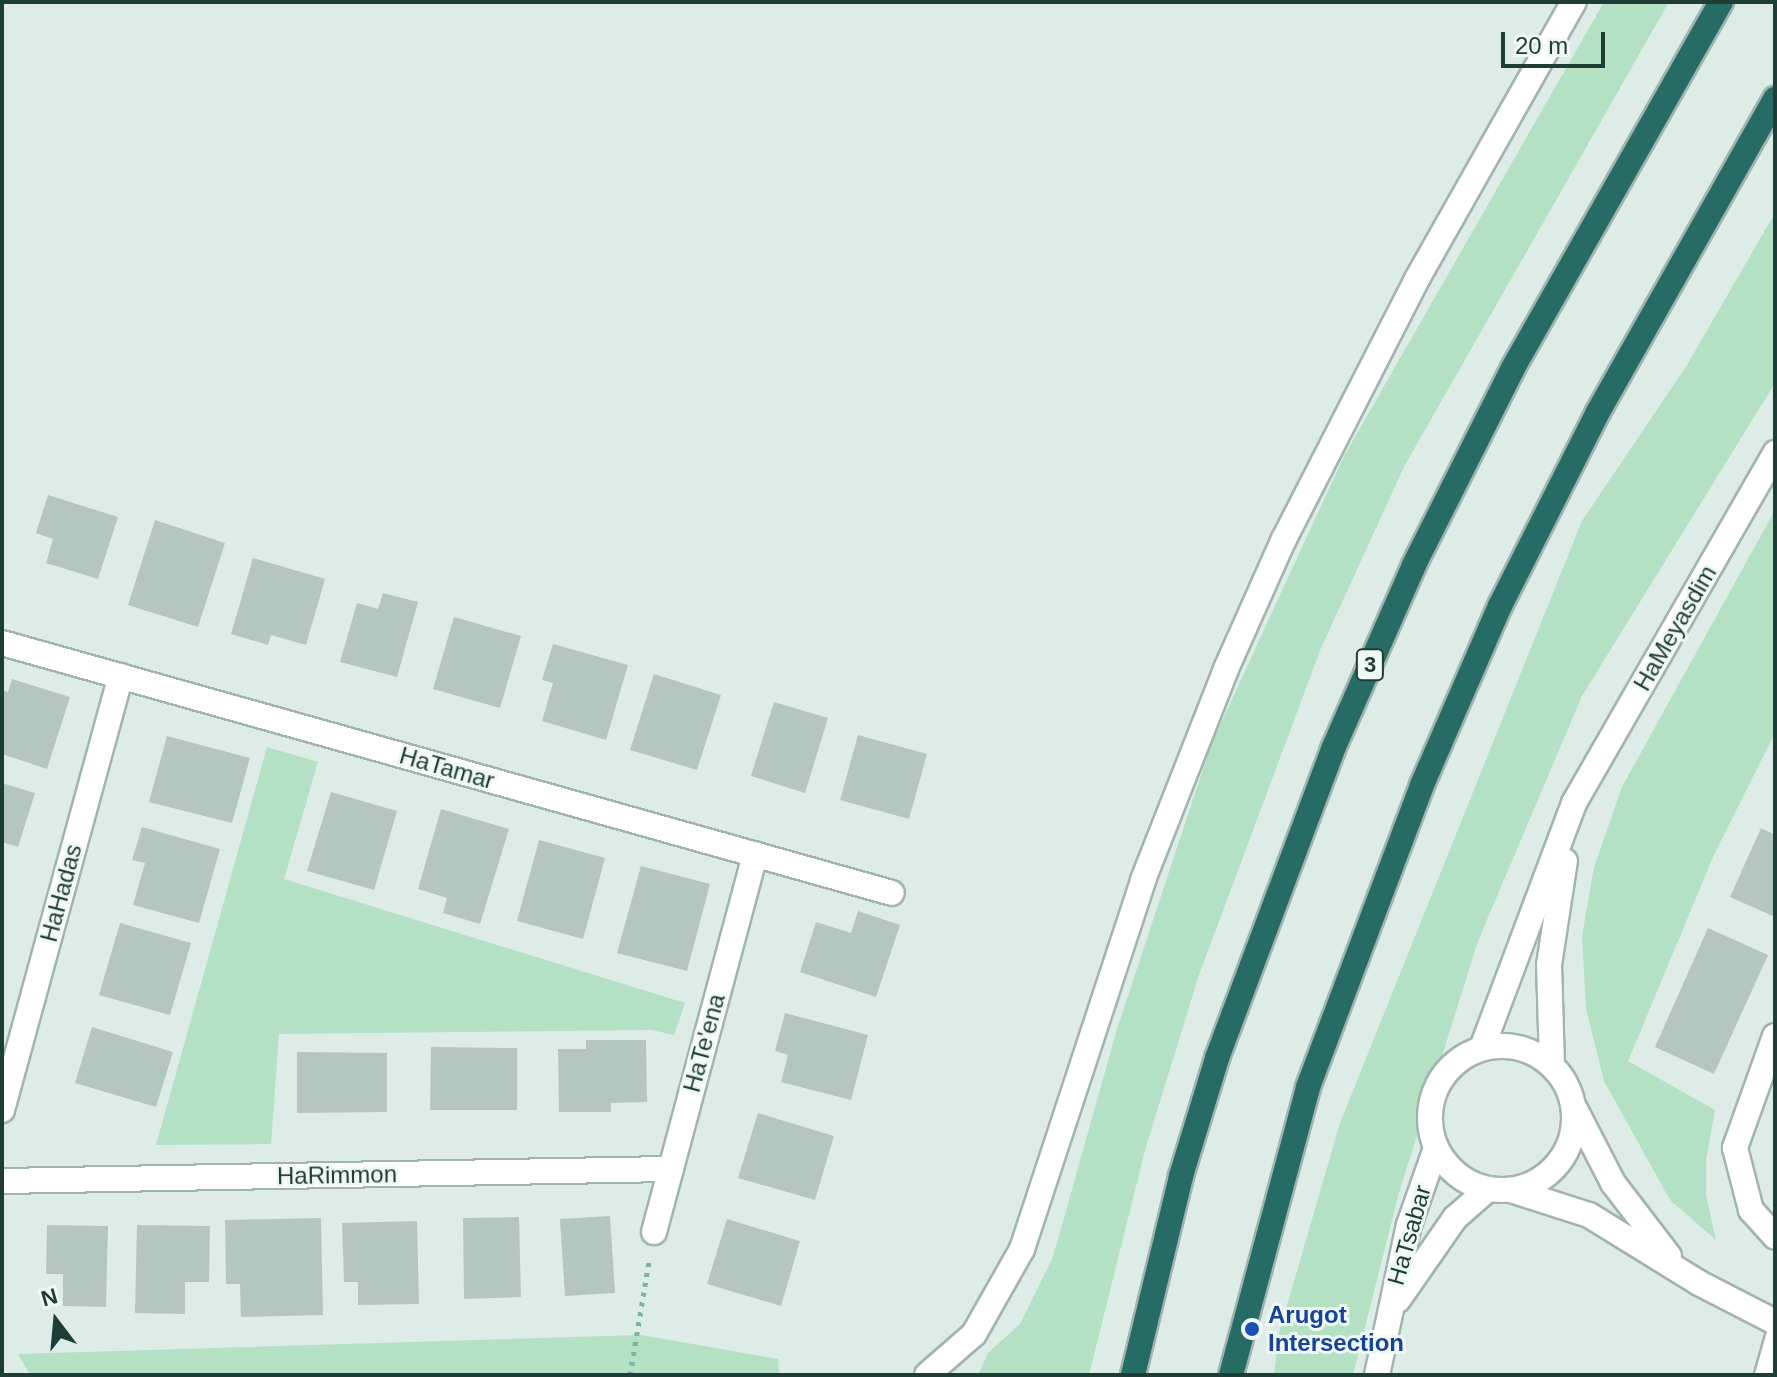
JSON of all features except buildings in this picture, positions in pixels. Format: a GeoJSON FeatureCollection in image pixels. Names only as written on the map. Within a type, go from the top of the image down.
{"type":"FeatureCollection","features":[{"type":"Feature","properties":{"kind":"highway","name":"3"},"geometry":{"type":"LineString","coordinates":[[1133,1375],[1181,1176],[1217,1058],[1339,735],[1414,565],[1513,368],[1721,2]]}},
{"type":"Feature","properties":{"kind":"highway"},"geometry":{"type":"LineString","coordinates":[[1231,1375],[1308,1087],[1427,772],[1500,606],[1591,425],[1775,99]]}},
{"type":"Feature","properties":{"kind":"street"},"geometry":{"type":"LineString","coordinates":[[927,1375],[974,1334],[1022,1249],[1143,880],[1226,669],[1284,539],[1417,279],[1574,2]]}},
{"type":"Feature","properties":{"kind":"street","name":"HaMeyasdim"},"geometry":{"type":"LineString","coordinates":[[1482,1048],[1574,803],[1775,453]]}},
{"type":"Feature","properties":{"kind":"street","name":"HaTamar"},"geometry":{"type":"LineString","coordinates":[[2,643],[892,893]]}},
{"type":"Feature","properties":{"kind":"street","name":"HaHadas"},"geometry":{"type":"LineString","coordinates":[[2,1110],[121,676]]}},
{"type":"Feature","properties":{"kind":"street","name":"HaMeyasdim"},"geometry":{"type":"LineString","coordinates":[[1552,1065],[1549,965],[1574,803]]}},
{"type":"Feature","properties":{"kind":"street","name":"HaTe'ena"},"geometry":{"type":"LineString","coordinates":[[654,1232],[755,854]]}},
{"type":"Feature","properties":{"kind":"street"},"geometry":{"type":"LineString","coordinates":[[1775,1036],[1735,1148],[1751,1210],[1775,1237]]}},
{"type":"Feature","properties":{"kind":"street"},"geometry":{"type":"LineString","coordinates":[[1678,1267],[1613,1183],[1574,1108],[1567,1085],[1552,1065],[1531,1051],[1507,1045],[1482,1048],[1460,1059],[1437,1088],[1430,1124],[1436,1148],[1448,1167],[1499,1189],[1589,1215],[1678,1267],[1775,1322]]}},
{"type":"Feature","properties":{"kind":"street"},"geometry":{"type":"LineString","coordinates":[[1499,1189],[1552,1171],[1566,1153],[1574,1108]]}},
{"type":"Feature","properties":{"kind":"street","name":"HaTsabar"},"geometry":{"type":"LineString","coordinates":[[1377,1375],[1409,1225],[1436,1148]]}},
{"type":"Feature","properties":{"kind":"street","name":"HaRimmon"},"geometry":{"type":"LineString","coordinates":[[2,1181],[671,1169]]}},
{"type":"Feature","properties":{"kind":"street","name":"HaTsabar"},"geometry":{"type":"LineString","coordinates":[[1386,1324],[1408,1283],[1455,1218],[1499,1189]]}},
{"type":"Feature","properties":{"kind":"lane"},"geometry":{"type":"LineString","coordinates":[[1764,1375],[1775,1336]]}},
{"type":"Feature","properties":{"kind":"path"},"geometry":{"type":"LineString","coordinates":[[630,1375],[654,1232]]}},
{"type":"Feature","properties":{"kind":"green space"},"geometry":{"type":"Polygon","coordinates":[[[1604,2],[1669,2],[1405,465],[1321,648],[1199,975],[1145,1150],[1089,1375],[978,1375],[988,1353],[1020,1324],[1053,1257],[1117,1029],[1211,745],[1344,456],[1604,2]]]}},
{"type":"Feature","properties":{"kind":"green space"},"geometry":{"type":"Polygon","coordinates":[[[1775,213],[1775,383],[1582,696],[1478,941],[1399,1193],[1353,1375],[1274,1375],[1279,1333],[1340,1123],[1582,521],[1687,365],[1775,213]]]}},
{"type":"Feature","properties":{"kind":"green space"},"geometry":{"type":"Polygon","coordinates":[[[1775,510],[1775,733],[1713,857],[1628,1061],[1715,1110],[1706,1160],[1706,1195],[1716,1240],[1670,1200],[1604,1081],[1586,1009],[1582,936],[1594,867],[1622,787],[1775,510]]]}},
{"type":"Feature","properties":{"kind":"green space"},"geometry":{"type":"Polygon","coordinates":[[[267,747],[318,762],[284,879],[685,1003],[674,1035],[652,1030],[279,1034],[271,1144],[156,1145],[267,747]]]}},
{"type":"Feature","properties":{"kind":"green space"},"geometry":{"type":"Polygon","coordinates":[[[641,1335],[778,1359],[779,1375],[30,1375],[18,1354],[641,1335]]]}},
{"type":"Feature","properties":{"kind":"place","name":"Arugot Intersection"},"geometry":{"type":"Point","coordinates":[1252,1329]}}]}
